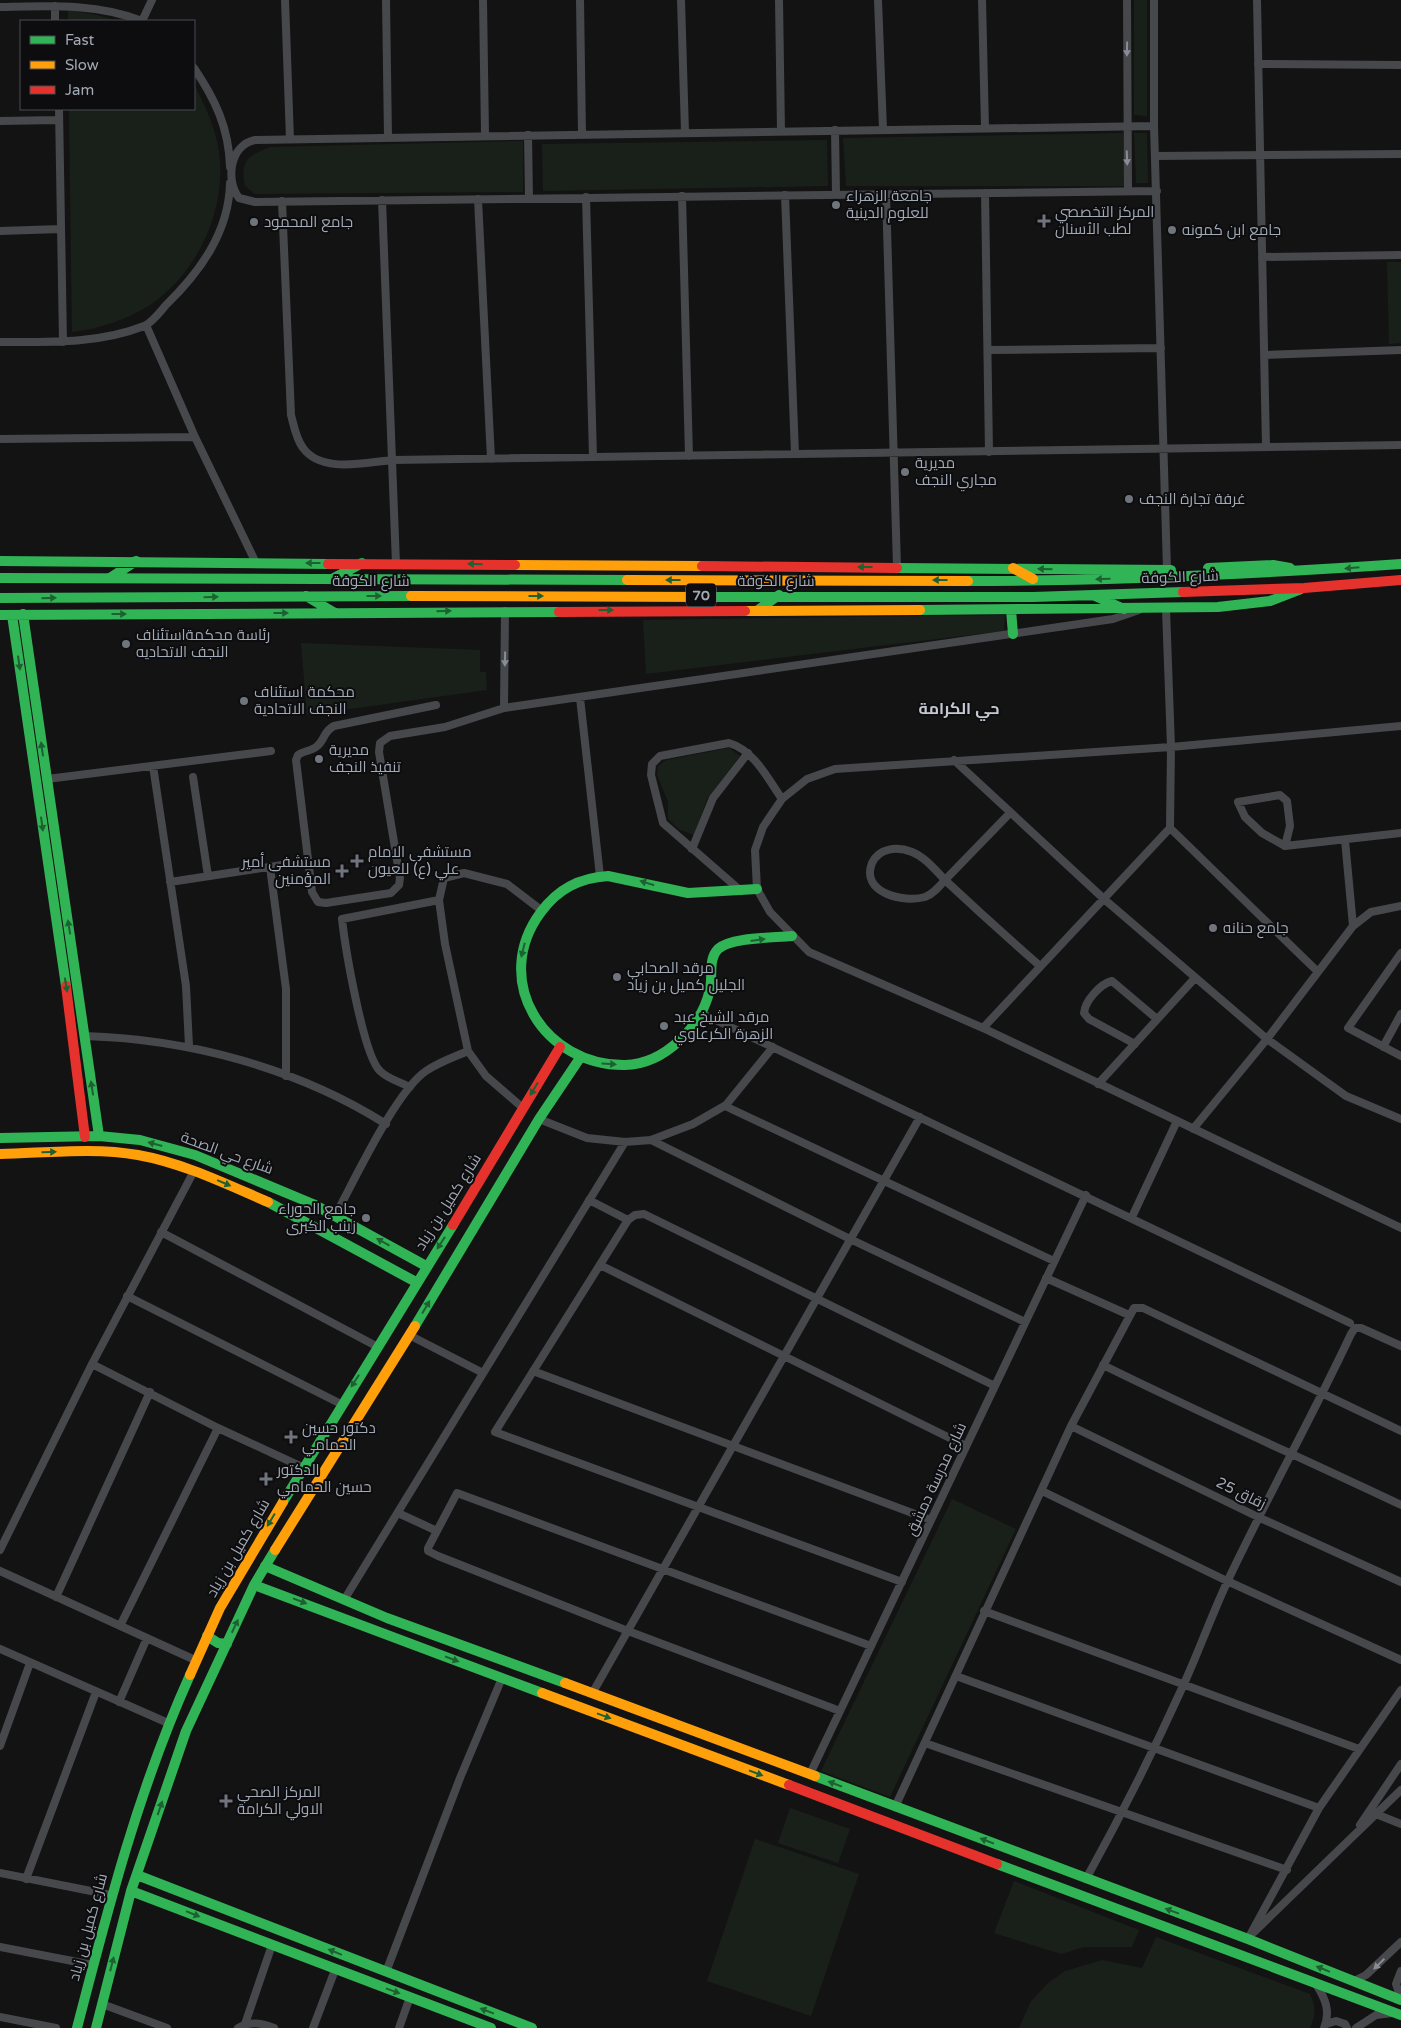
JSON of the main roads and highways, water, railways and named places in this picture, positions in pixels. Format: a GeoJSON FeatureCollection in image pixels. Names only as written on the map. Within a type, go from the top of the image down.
{"type":"FeatureCollection","features":[{"type":"Feature","properties":{"kind":"main road"},"geometry":{"type":"LineString","coordinates":[[0,561],[1167,570],[1273,565],[1303,572]]}},
{"type":"Feature","properties":{"kind":"main road"},"geometry":{"type":"LineString","coordinates":[[110,578],[136,561]]}},
{"type":"Feature","properties":{"kind":"main road"},"geometry":{"type":"LineString","coordinates":[[333,579],[362,563]]}},
{"type":"Feature","properties":{"kind":"main road","name":"شارع الكوفة"},"geometry":{"type":"LineString","coordinates":[[0,578],[1036,581],[1303,572],[1401,564]]}},
{"type":"Feature","properties":{"kind":"main road"},"geometry":{"type":"LineString","coordinates":[[782,567],[782,580]]}},
{"type":"Feature","properties":{"kind":"main road"},"geometry":{"type":"LineString","coordinates":[[1013,568],[1036,581]]}},
{"type":"Feature","properties":{"kind":"main road","name":"شارع الكوفة"},"geometry":{"type":"LineString","coordinates":[[0,598],[779,595],[1033,597],[1304,588],[1401,580]]}},
{"type":"Feature","properties":{"kind":"main road"},"geometry":{"type":"LineString","coordinates":[[0,615],[1141,609],[1260,603],[1283,598],[1304,588]]}},
{"type":"Feature","properties":{"kind":"main road"},"geometry":{"type":"LineString","coordinates":[[758,610],[779,595]]}},
{"type":"Feature","properties":{"kind":"main road"},"geometry":{"type":"LineString","coordinates":[[1092,595],[1124,609]]}},
{"type":"Feature","properties":{"kind":"main road"},"geometry":{"type":"LineString","coordinates":[[306,596],[335,613]]}},
{"type":"Feature","properties":{"kind":"main road"},"geometry":{"type":"LineString","coordinates":[[1011,610],[1013,634]]}},
{"type":"Feature","properties":{"kind":"main road"},"geometry":{"type":"LineString","coordinates":[[17,615],[46,779],[85,1036],[82,1058]]}},
{"type":"Feature","properties":{"kind":"main road"},"geometry":{"type":"LineString","coordinates":[[17,615],[84,1071],[99,1136]]}},
{"type":"Feature","properties":{"kind":"main road"},"geometry":{"type":"LineString","coordinates":[[757,889],[695,894],[675,891],[632,878],[606,875],[581,880],[559,893],[541,910],[528,932],[521,957],[521,982],[528,1007],[541,1029],[560,1047],[580,1058],[603,1064],[626,1065],[650,1059],[676,1043],[688,1032],[701,1013],[710,989],[711,963],[716,953],[724,945],[792,936]]}},
{"type":"Feature","properties":{"kind":"main road","name":"شارع كميل بن زياد"},"geometry":{"type":"LineString","coordinates":[[78,2023],[111,1895],[168,1723],[220,1608],[340,1404],[457,1218],[560,1047]]}},
{"type":"Feature","properties":{"kind":"main road"},"geometry":{"type":"LineString","coordinates":[[97,2025],[130,1891],[186,1731],[254,1585],[409,1335],[539,1119],[580,1058]]}},
{"type":"Feature","properties":{"kind":"main road"},"geometry":{"type":"LineString","coordinates":[[84,1071],[84,1137]]}},
{"type":"Feature","properties":{"kind":"main road","name":"شارع حي الصحة"},"geometry":{"type":"LineString","coordinates":[[0,1138],[99,1136],[140,1140],[195,1155],[313,1204],[426,1266]]}},
{"type":"Feature","properties":{"kind":"main road","name":"شارع حي الصحة"},"geometry":{"type":"LineString","coordinates":[[0,1154],[95,1152],[138,1155],[194,1170],[278,1206],[416,1282]]}},
{"type":"Feature","properties":{"kind":"main road"},"geometry":{"type":"LineString","coordinates":[[474,1190],[473,1196],[476,1201],[481,1204],[490,1202]]}},
{"type":"Feature","properties":{"kind":"main road"},"geometry":{"type":"LineString","coordinates":[[278,1206],[282,1207],[290,1204],[292,1201],[290,1193]]}},
{"type":"Feature","properties":{"kind":"main road"},"geometry":{"type":"LineString","coordinates":[[303,1219],[300,1212],[303,1206],[313,1204]]}},
{"type":"Feature","properties":{"kind":"main road"},"geometry":{"type":"LineString","coordinates":[[457,1218],[462,1217],[471,1220],[472,1230]]}},
{"type":"Feature","properties":{"kind":"main road"},"geometry":{"type":"LineString","coordinates":[[265,1566],[344,1600],[507,1663],[593,1692],[1248,1939],[1401,2000]]}},
{"type":"Feature","properties":{"kind":"main road"},"geometry":{"type":"LineString","coordinates":[[254,1585],[1397,2014]]}},
{"type":"Feature","properties":{"kind":"main road"},"geometry":{"type":"LineString","coordinates":[[208,1636],[218,1643],[227,1644]]}},
{"type":"Feature","properties":{"kind":"main road"},"geometry":{"type":"LineString","coordinates":[[502,1678],[507,1663]]}},
{"type":"Feature","properties":{"kind":"main road"},"geometry":{"type":"LineString","coordinates":[[190,1672],[198,1674],[208,1683]]}},
{"type":"Feature","properties":{"kind":"main road"},"geometry":{"type":"LineString","coordinates":[[1006,1867],[1014,1862],[1014,1852]]}},
{"type":"Feature","properties":{"kind":"main road"},"geometry":{"type":"LineString","coordinates":[[1031,1876],[1031,1866],[1039,1861]]}},
{"type":"Feature","properties":{"kind":"main road"},"geometry":{"type":"LineString","coordinates":[[137,1875],[532,2028]]}},
{"type":"Feature","properties":{"kind":"main road"},"geometry":{"type":"LineString","coordinates":[[170,1904],[171,1894],[176,1889]]}},
{"type":"Feature","properties":{"kind":"main road"},"geometry":{"type":"LineString","coordinates":[[130,1891],[170,1904],[335,1970],[491,2028]]}},
{"type":"Feature","properties":{"kind":"main road"},"geometry":{"type":"LineString","coordinates":[[88,1985],[96,1991],[106,1987]]}},
{"type":"Feature","properties":{"kind":"main road"},"geometry":{"type":"LineString","coordinates":[[78,2023],[90,2015],[97,2025]]}},
{"type":"Feature","properties":{"kind":"place","name":"جامعة الزهراء للعلوم الدينية"},"geometry":{"type":"Point","coordinates":[836,205]}},
{"type":"Feature","properties":{"kind":"place","name":"المركز التخصصي لطب الأسنان"},"geometry":{"type":"Point","coordinates":[1044,221]}},
{"type":"Feature","properties":{"kind":"place","name":"جامع المحمود"},"geometry":{"type":"Point","coordinates":[254,222]}},
{"type":"Feature","properties":{"kind":"place","name":"جامع ابن كمونه"},"geometry":{"type":"Point","coordinates":[1172,230]}},
{"type":"Feature","properties":{"kind":"place","name":"مديرية مجاري النجف"},"geometry":{"type":"Point","coordinates":[905,472]}},
{"type":"Feature","properties":{"kind":"place","name":"غرفة تجارة النجف"},"geometry":{"type":"Point","coordinates":[1129,499]}},
{"type":"Feature","properties":{"kind":"place","name":"رئاسة محكمةاستئناف النجف الاتحاديه"},"geometry":{"type":"Point","coordinates":[126,644]}},
{"type":"Feature","properties":{"kind":"place","name":"محكمة استئناف النجف الاتحادية"},"geometry":{"type":"Point","coordinates":[244,701]}},
{"type":"Feature","properties":{"kind":"place","name":"مديرية تنفيذ النجف"},"geometry":{"type":"Point","coordinates":[319,759]}},
{"type":"Feature","properties":{"kind":"place","name":"مستشفى الامام علي (ع) للعيون"},"geometry":{"type":"Point","coordinates":[357,861]}},
{"type":"Feature","properties":{"kind":"place","name":"مستشفى أمير المؤمنين"},"geometry":{"type":"Point","coordinates":[342,871]}},
{"type":"Feature","properties":{"kind":"place","name":"جامع حنانه"},"geometry":{"type":"Point","coordinates":[1213,928]}},
{"type":"Feature","properties":{"kind":"place","name":"مرقد الصحابي الجليل كميل بن زياد"},"geometry":{"type":"Point","coordinates":[617,977]}},
{"type":"Feature","properties":{"kind":"place","name":"مرقد الشيخ عبد الزهرة الكرعاوي"},"geometry":{"type":"Point","coordinates":[664,1026]}},
{"type":"Feature","properties":{"kind":"place","name":"جامع الحوراء زينب الكبرى"},"geometry":{"type":"Point","coordinates":[366,1218]}},
{"type":"Feature","properties":{"kind":"place","name":"دكتور حسين الحمامي"},"geometry":{"type":"Point","coordinates":[291,1437]}},
{"type":"Feature","properties":{"kind":"place","name":"الدكتور حسين الحمامي"},"geometry":{"type":"Point","coordinates":[266,1479]}},
{"type":"Feature","properties":{"kind":"place","name":"المركز الصحي الاولي الكرامة"},"geometry":{"type":"Point","coordinates":[226,1801]}},
{"type":"Feature","properties":{"kind":"district","name":"حي الكرامة"},"geometry":{"type":"Point","coordinates":[959,709]}}]}
